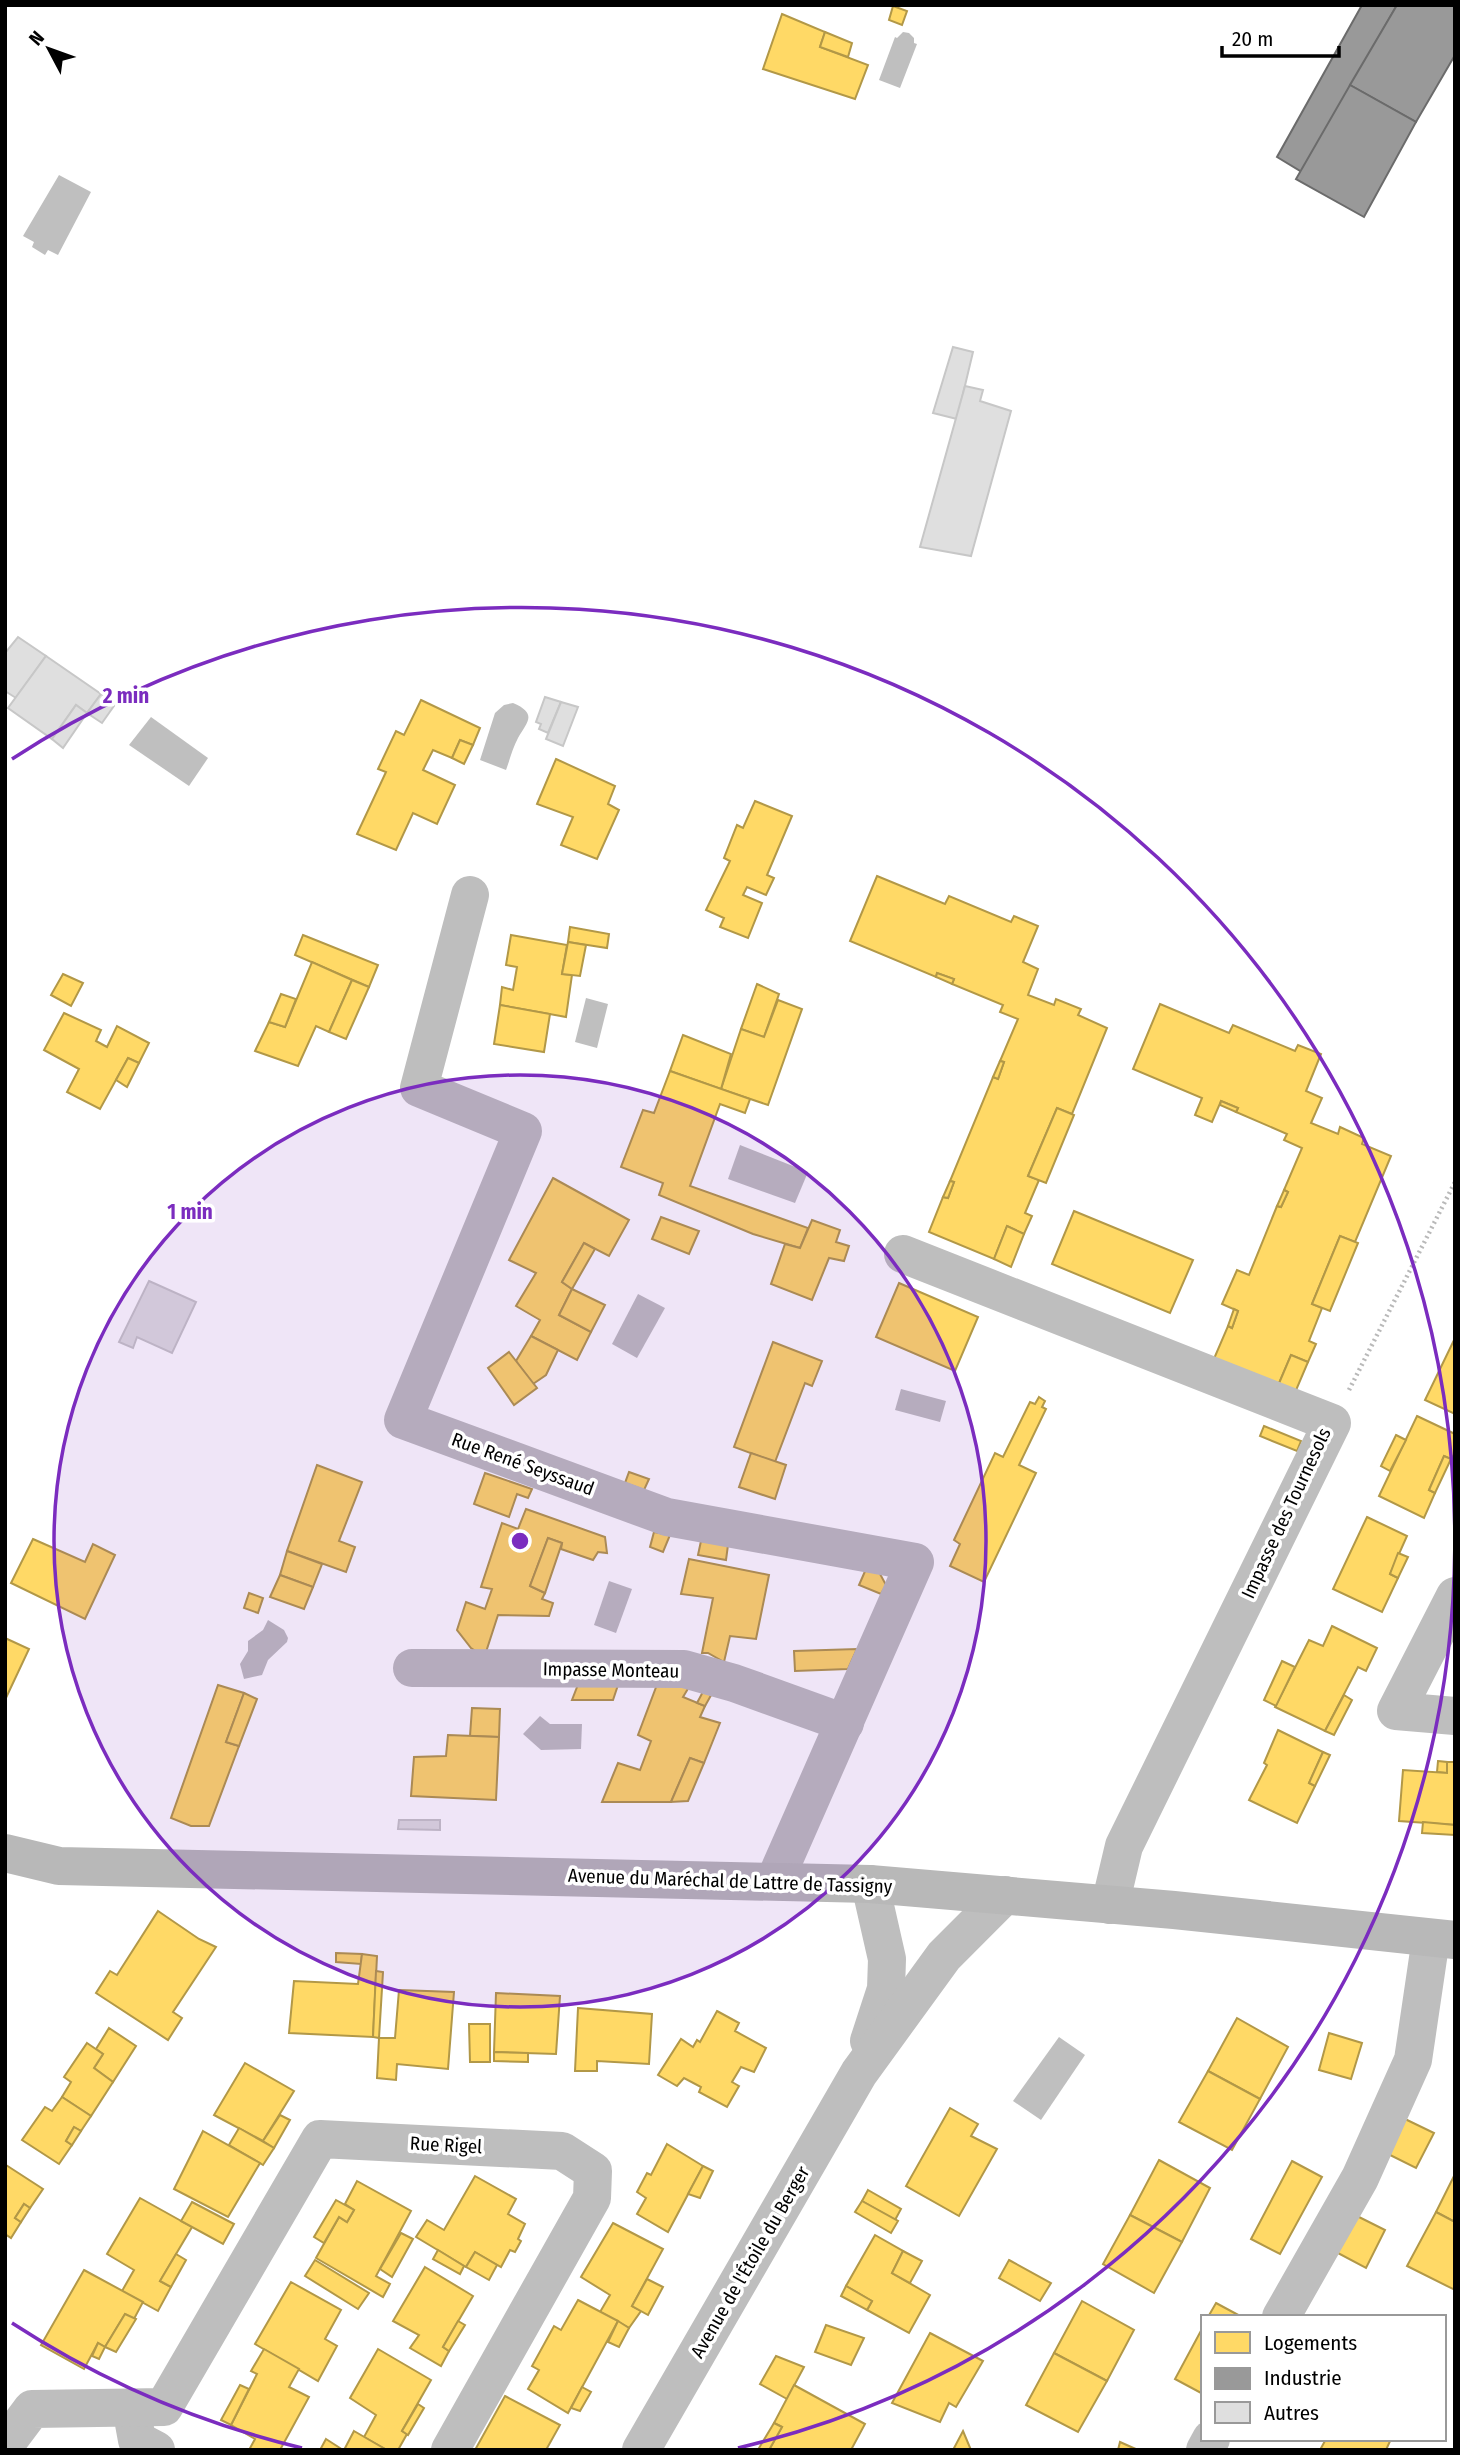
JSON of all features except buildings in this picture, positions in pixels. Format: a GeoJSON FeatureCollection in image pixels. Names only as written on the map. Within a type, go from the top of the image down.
{"type":"FeatureCollection","features":[{"type":"Feature","properties":{"kind":"main road","name":"Avenue du Maréchal de Lattre de Tassigny"},"geometry":{"type":"LineString","coordinates":[[5,1853],[59,1866],[870,1884],[1174,1910],[1443,1939]]}},
{"type":"Feature","properties":{"kind":"street","name":"Rue René Seyssaud"},"geometry":{"type":"LineString","coordinates":[[470,895],[419,1088],[523,1130],[403,1420],[667,1517],[915,1562],[775,1880]]}},
{"type":"Feature","properties":{"kind":"street","name":"Impasse des Tournesols"},"geometry":{"type":"LineString","coordinates":[[903,1254],[1332,1423],[1124,1846],[1110,1905]]}},
{"type":"Feature","properties":{"kind":"street"},"geometry":{"type":"LineString","coordinates":[[1455,1596],[1396,1712],[1455,1716]]}},
{"type":"Feature","properties":{"kind":"street","name":"Impasse Monteau"},"geometry":{"type":"LineString","coordinates":[[412,1668],[684,1669],[845,1723]]}},
{"type":"Feature","properties":{"kind":"street","name":"Avenue de l'Étoile du Berger"},"geometry":{"type":"LineString","coordinates":[[859,2073],[886,1989],[887,1959],[870,1884]]}},
{"type":"Feature","properties":{"kind":"street","name":"Avenue de l'Étoile du Berger"},"geometry":{"type":"LineString","coordinates":[[641,2450],[859,2073],[944,1956],[1005,1895]]}},
{"type":"Feature","properties":{"kind":"street"},"geometry":{"type":"LineString","coordinates":[[1282,2315],[1360,2178],[1413,2060],[1443,1939]]}},
{"type":"Feature","properties":{"kind":"street","name":"Rue Rigel"},"geometry":{"type":"LineString","coordinates":[[5,2445],[32,2409],[164,2407],[320,2139],[562,2151],[593,2171],[592,2199],[450,2450]]}},
{"type":"Feature","properties":{"kind":"street"},"geometry":{"type":"LineString","coordinates":[[131,2407],[136,2440],[156,2450]]}},
{"type":"Feature","properties":{"kind":"path"},"geometry":{"type":"LineString","coordinates":[[1332,1423],[1455,1182]]}},
{"type":"Feature","properties":{"kind":"shaded area"},"geometry":{"type":"Polygon","coordinates":[[[903,32],[909,33],[917,44],[900,88],[879,80],[895,37],[903,32]]]}},
{"type":"Feature","properties":{"kind":"shaded area"},"geometry":{"type":"Polygon","coordinates":[[[59,175],[91,192],[58,255],[48,250],[45,255],[32,247],[34,242],[23,236],[59,175]]]}},
{"type":"Feature","properties":{"kind":"shaded area"},"geometry":{"type":"Polygon","coordinates":[[[513,703],[526,711],[528,719],[506,770],[480,760],[495,713],[504,705],[513,703]]]}},
{"type":"Feature","properties":{"kind":"shaded area"},"geometry":{"type":"Polygon","coordinates":[[[151,717],[208,758],[189,786],[129,745],[151,717]]]}},
{"type":"Feature","properties":{"kind":"shaded area"},"geometry":{"type":"Polygon","coordinates":[[[586,998],[608,1004],[597,1048],[575,1042],[586,998]]]}},
{"type":"Feature","properties":{"kind":"shaded area"},"geometry":{"type":"Polygon","coordinates":[[[740,1145],[808,1172],[795,1203],[728,1179],[740,1145]]]}},
{"type":"Feature","properties":{"kind":"shaded area"},"geometry":{"type":"Polygon","coordinates":[[[638,1294],[665,1308],[637,1358],[612,1344],[638,1294]]]}},
{"type":"Feature","properties":{"kind":"shaded area"},"geometry":{"type":"Polygon","coordinates":[[[901,1389],[946,1401],[940,1422],[895,1410],[901,1389]]]}},
{"type":"Feature","properties":{"kind":"shaded area"},"geometry":{"type":"Polygon","coordinates":[[[609,1581],[632,1589],[616,1633],[594,1625],[609,1581]]]}},
{"type":"Feature","properties":{"kind":"shaded area"},"geometry":{"type":"Polygon","coordinates":[[[268,1620],[284,1630],[287,1642],[268,1660],[262,1675],[244,1679],[240,1664],[248,1651],[248,1641],[263,1630],[268,1620]]]}},
{"type":"Feature","properties":{"kind":"shaded area"},"geometry":{"type":"Polygon","coordinates":[[[540,1716],[550,1724],[582,1724],[581,1749],[541,1750],[523,1734],[540,1716]]]}},
{"type":"Feature","properties":{"kind":"shaded area"},"geometry":{"type":"Polygon","coordinates":[[[1059,2037],[1085,2055],[1041,2120],[1013,2101],[1059,2037]]]}}]}
